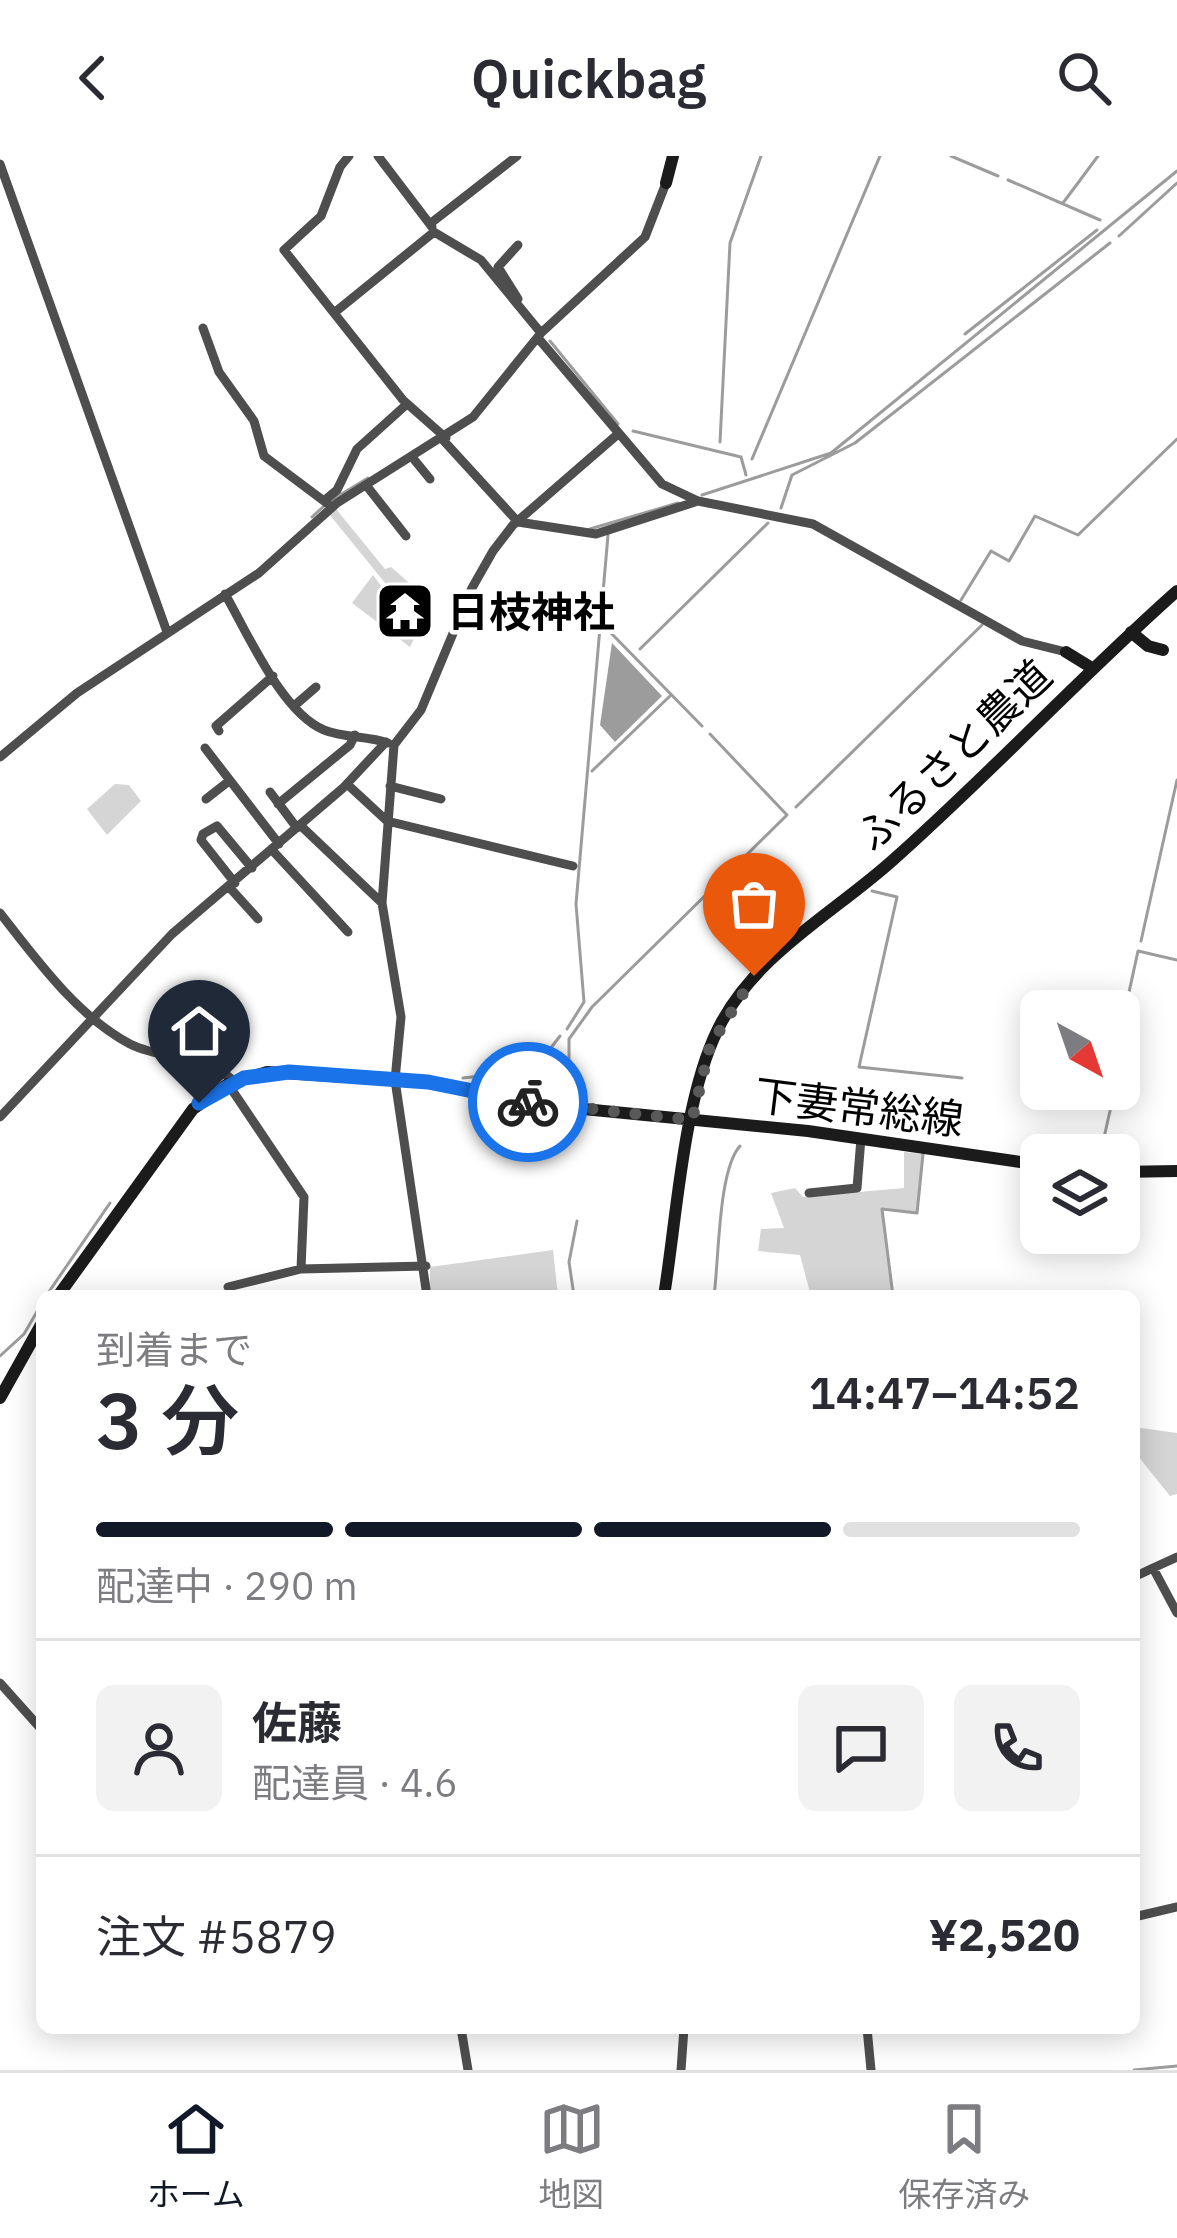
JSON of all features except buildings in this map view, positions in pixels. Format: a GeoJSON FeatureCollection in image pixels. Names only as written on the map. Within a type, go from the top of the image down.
{"type":"FeatureCollection","features":[{"type":"Feature","properties":{"kind":"main road"},"geometry":{"type":"LineString","coordinates":[[666,183],[673,156]]}},
{"type":"Feature","properties":{"kind":"main road","name":"ふるさと農道"},"geometry":{"type":"LineString","coordinates":[[665,1290],[692,1120],[710,1046],[754,976],[890,863],[1177,591]]}},
{"type":"Feature","properties":{"kind":"main road"},"geometry":{"type":"LineString","coordinates":[[1131,632],[1148,646],[1170,651]]}},
{"type":"Feature","properties":{"kind":"main road"},"geometry":{"type":"LineString","coordinates":[[1066,652],[1092,668]]}},
{"type":"Feature","properties":{"kind":"main road","name":"下妻常総線"},"geometry":{"type":"LineString","coordinates":[[231,1083],[257,1074],[289,1072],[395,1080],[567,1108],[861,1138],[1020,1162]]}},
{"type":"Feature","properties":{"kind":"main road"},"geometry":{"type":"LineString","coordinates":[[62,1290],[188,1115],[231,1083]]}},
{"type":"Feature","properties":{"kind":"main road"},"geometry":{"type":"LineString","coordinates":[[1140,1172],[1177,1171]]}},
{"type":"Feature","properties":{"kind":"main road"},"geometry":{"type":"LineString","coordinates":[[0,1398],[36,1334]]}},
{"type":"Feature","properties":{"kind":"street"},"geometry":{"type":"LineString","coordinates":[[350,156],[340,167],[321,216],[284,250],[407,404],[518,521],[596,534],[698,501]]}},
{"type":"Feature","properties":{"kind":"street"},"geometry":{"type":"LineString","coordinates":[[378,156],[433,228],[481,260],[662,484],[698,501],[813,524],[1022,641],[1066,652]]}},
{"type":"Feature","properties":{"kind":"street"},"geometry":{"type":"LineString","coordinates":[[334,313],[517,156]]}},
{"type":"Feature","properties":{"kind":"street"},"geometry":{"type":"LineString","coordinates":[[0,164],[167,632]]}},
{"type":"Feature","properties":{"kind":"street"},"geometry":{"type":"LineString","coordinates":[[329,503],[445,439],[482,409],[539,336],[645,237],[666,183]]}},
{"type":"Feature","properties":{"kind":"street"},"geometry":{"type":"LineString","coordinates":[[518,245],[498,271],[521,310]]}},
{"type":"Feature","properties":{"kind":"street"},"geometry":{"type":"LineString","coordinates":[[203,328],[219,372],[254,421],[259,449],[329,503]]}},
{"type":"Feature","properties":{"kind":"street"},"geometry":{"type":"LineString","coordinates":[[0,757],[65,701],[265,568],[329,503],[357,449],[407,404]]}},
{"type":"Feature","properties":{"kind":"street"},"geometry":{"type":"LineString","coordinates":[[0,1117],[172,934],[347,784],[421,710],[484,565],[518,521],[618,434]]}},
{"type":"Feature","properties":{"kind":"street"},"geometry":{"type":"LineString","coordinates":[[412,457],[430,479]]}},
{"type":"Feature","properties":{"kind":"street"},"geometry":{"type":"LineString","coordinates":[[366,485],[406,536]]}},
{"type":"Feature","properties":{"kind":"street"},"geometry":{"type":"LineString","coordinates":[[225,594],[294,706],[323,730],[390,744]]}},
{"type":"Feature","properties":{"kind":"street"},"geometry":{"type":"LineString","coordinates":[[219,730],[215,727],[273,676]]}},
{"type":"Feature","properties":{"kind":"street"},"geometry":{"type":"LineString","coordinates":[[294,706],[316,687]]}},
{"type":"Feature","properties":{"kind":"street"},"geometry":{"type":"LineString","coordinates":[[278,804],[350,745],[355,735]]}},
{"type":"Feature","properties":{"kind":"street"},"geometry":{"type":"LineString","coordinates":[[390,744],[382,903],[400,1017],[395,1080],[427,1290]]}},
{"type":"Feature","properties":{"kind":"street"},"geometry":{"type":"LineString","coordinates":[[205,748],[275,847],[348,932]]}},
{"type":"Feature","properties":{"kind":"street"},"geometry":{"type":"LineString","coordinates":[[206,799],[229,781]]}},
{"type":"Feature","properties":{"kind":"street"},"geometry":{"type":"LineString","coordinates":[[347,784],[387,821],[573,866]]}},
{"type":"Feature","properties":{"kind":"street"},"geometry":{"type":"LineString","coordinates":[[389,786],[441,799]]}},
{"type":"Feature","properties":{"kind":"street"},"geometry":{"type":"LineString","coordinates":[[270,792],[299,826],[382,903]]}},
{"type":"Feature","properties":{"kind":"street"},"geometry":{"type":"LineString","coordinates":[[252,868],[217,826],[203,834],[201,840],[258,919]]}},
{"type":"Feature","properties":{"kind":"street"},"geometry":{"type":"LineString","coordinates":[[0,913],[49,975],[129,1043],[221,1072],[231,1083],[304,1197],[301,1270]]}},
{"type":"Feature","properties":{"kind":"street"},"geometry":{"type":"LineString","coordinates":[[809,1193],[857,1188],[861,1138]]}},
{"type":"Feature","properties":{"kind":"street"},"geometry":{"type":"LineString","coordinates":[[228,1287],[301,1270],[425,1267]]}},
{"type":"Feature","properties":{"kind":"street"},"geometry":{"type":"LineString","coordinates":[[1140,1574],[1177,1557]]}},
{"type":"Feature","properties":{"kind":"street"},"geometry":{"type":"LineString","coordinates":[[1153,1568],[1177,1613]]}},
{"type":"Feature","properties":{"kind":"street"},"geometry":{"type":"LineString","coordinates":[[0,1683],[36,1723]]}},
{"type":"Feature","properties":{"kind":"street"},"geometry":{"type":"LineString","coordinates":[[1140,1915],[1177,1907]]}},
{"type":"Feature","properties":{"kind":"street"},"geometry":{"type":"LineString","coordinates":[[462,2034],[468,2070]]}},
{"type":"Feature","properties":{"kind":"street"},"geometry":{"type":"LineString","coordinates":[[681,2070],[684,2034]]}},
{"type":"Feature","properties":{"kind":"street"},"geometry":{"type":"LineString","coordinates":[[868,2034],[871,2070]]}},
{"type":"Feature","properties":{"kind":"shaded area"},"geometry":{"type":"Polygon","coordinates":[[[336,509],[385,569],[391,567],[432,603],[410,647],[352,603],[373,575],[397,607],[407,610],[329,514],[336,509]]]}},
{"type":"Feature","properties":{"kind":"shaded area"},"geometry":{"type":"Polygon","coordinates":[[[612,643],[662,696],[615,742],[600,725],[612,643]]]}},
{"type":"Feature","properties":{"kind":"shaded area"},"geometry":{"type":"Polygon","coordinates":[[[115,784],[129,785],[141,801],[107,835],[87,809],[115,784]]]}},
{"type":"Feature","properties":{"kind":"shaded area"},"geometry":{"type":"Polygon","coordinates":[[[904,1152],[922,1154],[916,1212],[881,1208],[891,1290],[809,1290],[800,1255],[758,1251],[761,1229],[784,1228],[771,1193],[795,1188],[803,1197],[904,1188],[904,1152]]]}},
{"type":"Feature","properties":{"kind":"shaded area"},"geometry":{"type":"Polygon","coordinates":[[[553,1250],[557,1290],[430,1290],[430,1267],[553,1250]]]}},
{"type":"Feature","properties":{"kind":"shaded area"},"geometry":{"type":"Polygon","coordinates":[[[1140,1428],[1177,1433],[1177,1494],[1170,1496],[1140,1458],[1140,1428]]]}},
{"type":"Feature","properties":{"kind":"waterway"},"geometry":{"type":"LineString","coordinates":[[720,442],[730,243],[761,156]]}},
{"type":"Feature","properties":{"kind":"waterway"},"geometry":{"type":"LineString","coordinates":[[752,459],[880,156]]}},
{"type":"Feature","properties":{"kind":"waterway"},"geometry":{"type":"LineString","coordinates":[[951,156],[998,176]]}},
{"type":"Feature","properties":{"kind":"waterway"},"geometry":{"type":"LineString","coordinates":[[1063,203],[1098,156]]}},
{"type":"Feature","properties":{"kind":"waterway"},"geometry":{"type":"LineString","coordinates":[[702,495],[831,453],[1177,171]]}},
{"type":"Feature","properties":{"kind":"waterway"},"geometry":{"type":"LineString","coordinates":[[1008,180],[1100,220]]}},
{"type":"Feature","properties":{"kind":"waterway"},"geometry":{"type":"LineString","coordinates":[[1119,236],[1177,183]]}},
{"type":"Feature","properties":{"kind":"waterway"},"geometry":{"type":"LineString","coordinates":[[965,334],[1097,230]]}},
{"type":"Feature","properties":{"kind":"waterway"},"geometry":{"type":"LineString","coordinates":[[781,508],[792,475],[855,443],[1110,243]]}},
{"type":"Feature","properties":{"kind":"waterway"},"geometry":{"type":"LineString","coordinates":[[550,341],[618,424]]}},
{"type":"Feature","properties":{"kind":"waterway"},"geometry":{"type":"LineString","coordinates":[[633,431],[741,457],[746,475]]}},
{"type":"Feature","properties":{"kind":"waterway"},"geometry":{"type":"LineString","coordinates":[[961,600],[991,551],[1009,561],[1035,516],[1078,535],[1177,439]]}},
{"type":"Feature","properties":{"kind":"waterway"},"geometry":{"type":"LineString","coordinates":[[330,501],[368,478]]}},
{"type":"Feature","properties":{"kind":"waterway"},"geometry":{"type":"LineString","coordinates":[[590,529],[678,503]]}},
{"type":"Feature","properties":{"kind":"waterway"},"geometry":{"type":"LineString","coordinates":[[312,517],[323,507]]}},
{"type":"Feature","properties":{"kind":"waterway"},"geometry":{"type":"LineString","coordinates":[[640,649],[768,523]]}},
{"type":"Feature","properties":{"kind":"waterway"},"geometry":{"type":"LineString","coordinates":[[567,1029],[584,1002],[576,904],[608,535]]}},
{"type":"Feature","properties":{"kind":"waterway"},"geometry":{"type":"LineString","coordinates":[[796,807],[982,625]]}},
{"type":"Feature","properties":{"kind":"waterway"},"geometry":{"type":"LineString","coordinates":[[609,631],[702,726]]}},
{"type":"Feature","properties":{"kind":"waterway"},"geometry":{"type":"LineString","coordinates":[[592,771],[670,696]]}},
{"type":"Feature","properties":{"kind":"waterway"},"geometry":{"type":"LineString","coordinates":[[569,1080],[569,1039],[592,1007],[787,815],[710,734]]}},
{"type":"Feature","properties":{"kind":"waterway"},"geometry":{"type":"LineString","coordinates":[[1141,941],[1177,780]]}},
{"type":"Feature","properties":{"kind":"waterway"},"geometry":{"type":"LineString","coordinates":[[872,891],[897,897],[859,1067],[962,1078]]}},
{"type":"Feature","properties":{"kind":"waterway"},"geometry":{"type":"LineString","coordinates":[[1129,990],[1138,951],[1177,960]]}},
{"type":"Feature","properties":{"kind":"waterway"},"geometry":{"type":"LineString","coordinates":[[463,1078],[534,1070],[560,1036]]}},
{"type":"Feature","properties":{"kind":"waterway"},"geometry":{"type":"LineString","coordinates":[[1105,1134],[1110,1110]]}},
{"type":"Feature","properties":{"kind":"waterway"},"geometry":{"type":"LineString","coordinates":[[715,1290],[723,1195],[740,1146]]}},
{"type":"Feature","properties":{"kind":"waterway"},"geometry":{"type":"LineString","coordinates":[[892,1290],[882,1209],[917,1213],[923,1154]]}},
{"type":"Feature","properties":{"kind":"waterway"},"geometry":{"type":"LineString","coordinates":[[50,1290],[110,1203]]}},
{"type":"Feature","properties":{"kind":"waterway"},"geometry":{"type":"LineString","coordinates":[[573,1290],[569,1262],[577,1221]]}},
{"type":"Feature","properties":{"kind":"waterway"},"geometry":{"type":"LineString","coordinates":[[0,1356],[24,1334],[36,1313]]}},
{"type":"Feature","properties":{"kind":"waterway"},"geometry":{"type":"LineString","coordinates":[[1134,2070],[1177,2066]]}},
{"type":"Feature","properties":{"kind":"way so far"},"geometry":{"type":"LineString","coordinates":[[528,1102],[692,1120],[710,1046],[728,1010],[754,976]]}},
{"type":"Feature","properties":{"kind":"place","name":"日枝神社"},"geometry":{"type":"Point","coordinates":[405,611]}},
{"type":"Feature","properties":{"kind":"route"},"geometry":{"type":"LineString","coordinates":[[199,1103],[244,1078],[289,1072],[428,1082],[528,1102]]}}]}
